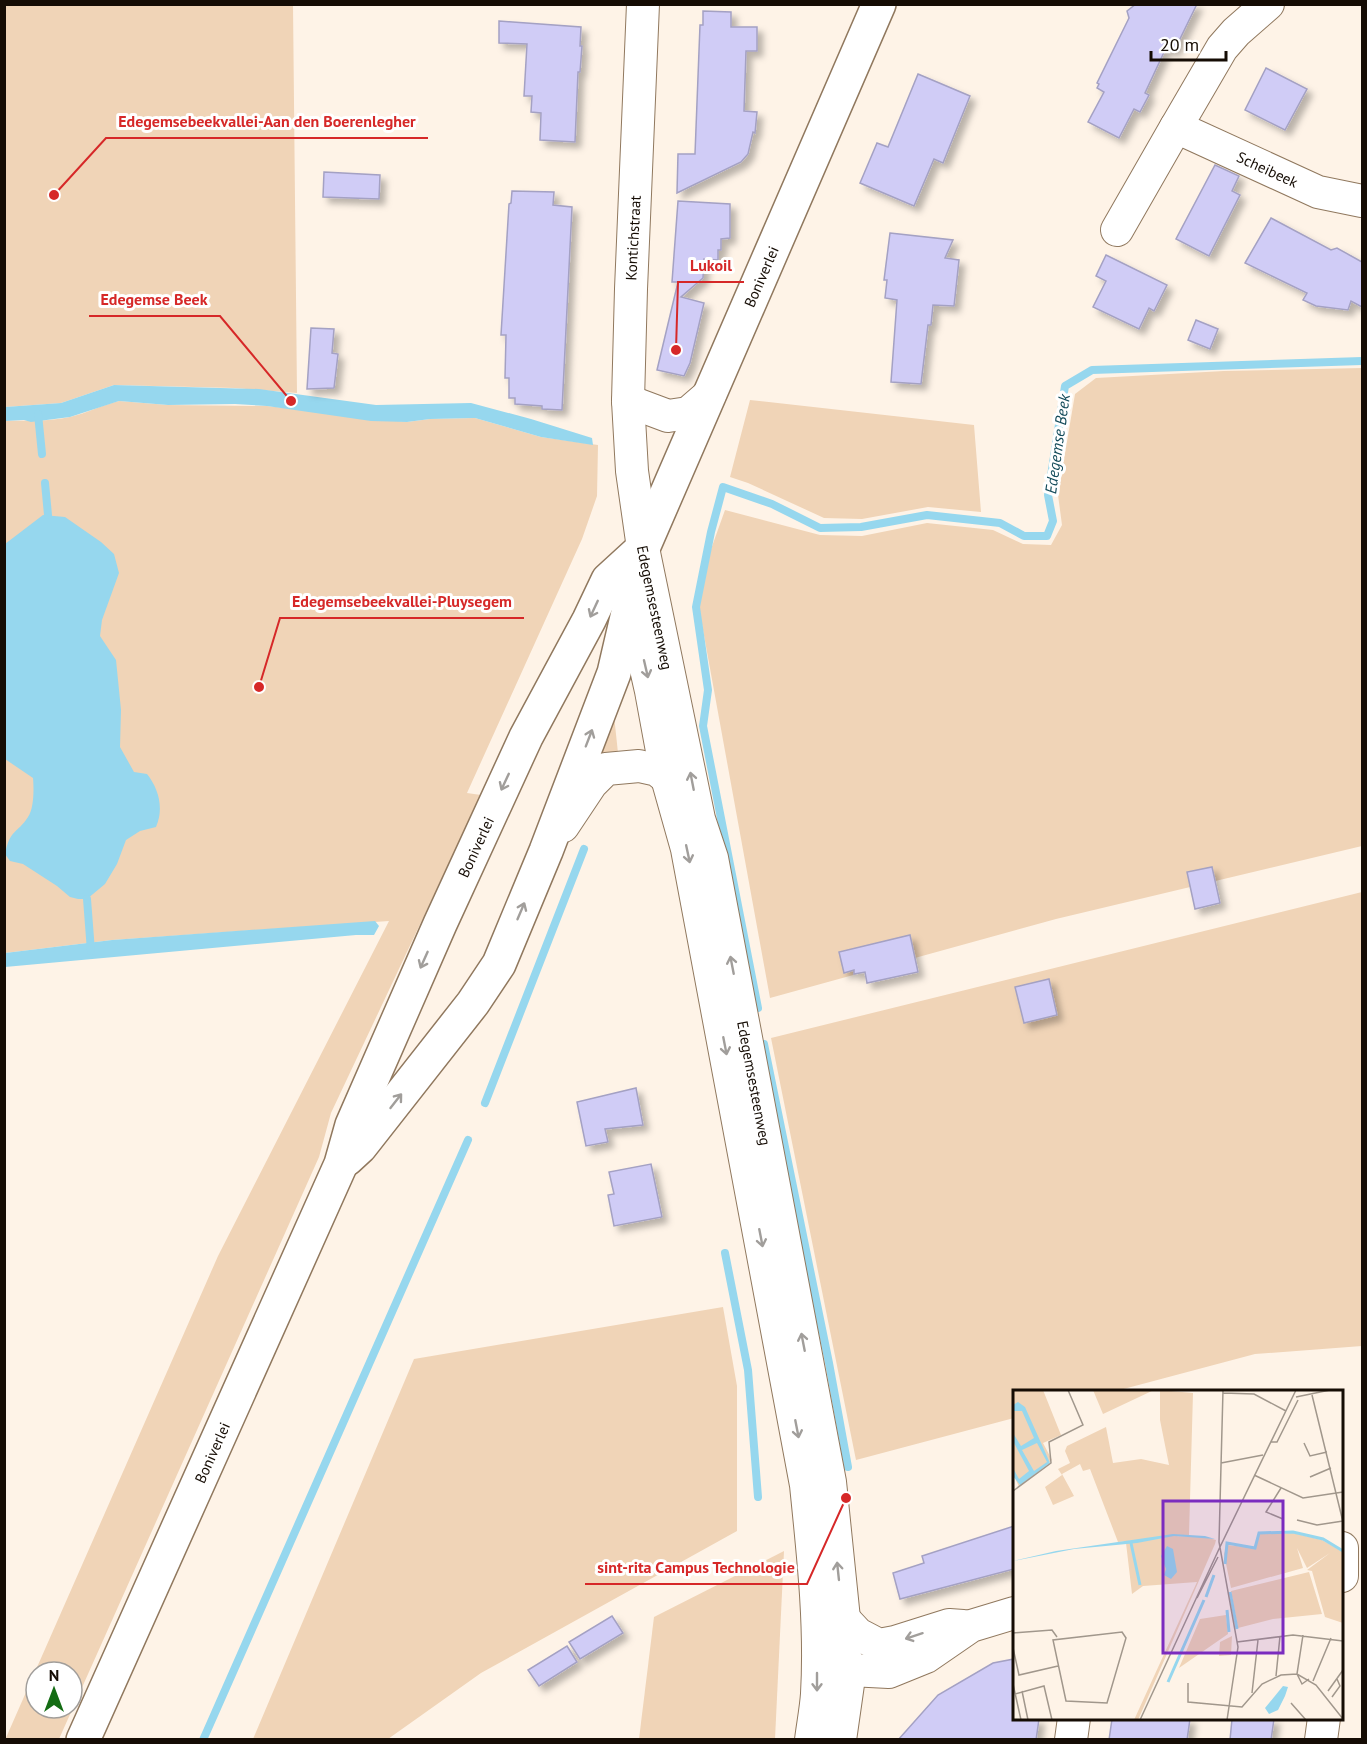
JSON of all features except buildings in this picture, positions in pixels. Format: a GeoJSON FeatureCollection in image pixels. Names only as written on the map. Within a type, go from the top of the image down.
{"type":"FeatureCollection","features":[{"type":"Feature","properties":{"kind":"main road","name":"Boniverlei"},"geometry":{"type":"LineString","coordinates":[[341,1164],[360,1147],[473,1003],[499,964],[546,851],[614,674],[643,548],[879,4]]}},
{"type":"Feature","properties":{"kind":"main road","name":"Boniverlei"},"geometry":{"type":"LineString","coordinates":[[83,1740],[341,1164],[352,1125],[440,924],[526,737],[589,621],[608,580],[643,548]]}},
{"type":"Feature","properties":{"kind":"street","name":"Kontichstraat"},"geometry":{"type":"LineString","coordinates":[[643,4],[628,401],[632,471],[643,548]]}},
{"type":"Feature","properties":{"kind":"street"},"geometry":{"type":"LineString","coordinates":[[1117,230],[1222,48],[1236,32],[1268,4]]}},
{"type":"Feature","properties":{"kind":"street","name":"Scheibeek"},"geometry":{"type":"LineString","coordinates":[[1176,128],[1318,192],[1362,201]]}},
{"type":"Feature","properties":{"kind":"street"},"geometry":{"type":"LineString","coordinates":[[628,401],[668,416],[688,413],[710,394]]}},
{"type":"Feature","properties":{"kind":"street","name":"Kontichstraat"},"geometry":{"type":"LineString","coordinates":[[608,580],[623,538],[632,471]]}},
{"type":"Feature","properties":{"kind":"street","name":"Edegemsesteenweg"},"geometry":{"type":"LineString","coordinates":[[643,548],[639,638],[667,778],[687,849],[799,1441],[822,1525]]}},
{"type":"Feature","properties":{"kind":"street","name":"Edegemsesteenweg"},"geometry":{"type":"LineString","coordinates":[[643,548],[699,819],[712,858],[827,1471],[822,1525],[830,1622],[811,1740]]}},
{"type":"Feature","properties":{"kind":"street","name":"Boniverlei"},"geometry":{"type":"LineString","coordinates":[[546,851],[591,784],[606,769],[639,766],[657,770],[667,778]]}},
{"type":"Feature","properties":{"kind":"street"},"geometry":{"type":"LineString","coordinates":[[1343,1548],[1362,1545]]}},
{"type":"Feature","properties":{"kind":"street"},"geometry":{"type":"LineString","coordinates":[[840,1740],[850,1670],[889,1672],[926,1656],[971,1626],[1013,1613]]}},
{"type":"Feature","properties":{"kind":"street"},"geometry":{"type":"LineString","coordinates":[[830,1622],[879,1645],[949,1625],[971,1626]]}},
{"type":"Feature","properties":{"kind":"street","name":"Edegemsesteenweg"},"geometry":{"type":"LineString","coordinates":[[830,1622],[824,1645],[834,1661],[850,1670]]}},
{"type":"Feature","properties":{"kind":"street"},"geometry":{"type":"LineString","coordinates":[[1071,1740],[1074,1720]]}},
{"type":"Feature","properties":{"kind":"street"},"geometry":{"type":"LineString","coordinates":[[1321,1740],[1324,1720]]}},
{"type":"Feature","properties":{"kind":"shaded area"},"geometry":{"type":"Polygon","coordinates":[[[5,5],[293,5],[297,393],[235,388],[114,385],[61,403],[5,407],[5,5]]]}},
{"type":"Feature","properties":{"kind":"shaded area"},"geometry":{"type":"Polygon","coordinates":[[[1362,368],[1362,846],[1056,919],[770,998],[699,608],[705,566],[725,510],[820,535],[862,536],[927,523],[993,530],[1023,544],[1051,545],[1062,525],[1058,495],[1075,394],[1096,378],[1224,371],[1362,368]]]}},
{"type":"Feature","properties":{"kind":"shaded area"},"geometry":{"type":"Polygon","coordinates":[[[750,400],[974,425],[981,512],[928,507],[862,519],[824,518],[730,477],[750,400]]]}},
{"type":"Feature","properties":{"kind":"shaded area"},"geometry":{"type":"Polygon","coordinates":[[[119,401],[168,405],[267,406],[407,422],[475,418],[541,437],[598,445],[597,496],[582,539],[467,793],[481,795],[331,1113],[319,1157],[84,1683],[84,1660],[40,1660],[218,1256],[389,921],[112,940],[5,953],[5,421],[62,419],[119,401]]]}},
{"type":"Feature","properties":{"kind":"shaded area"},"geometry":{"type":"Polygon","coordinates":[[[613,706],[618,753],[600,759],[595,748],[613,706]]]}},
{"type":"Feature","properties":{"kind":"shaded area"},"geometry":{"type":"Polygon","coordinates":[[[1362,892],[1362,1346],[1255,1354],[1120,1390],[1013,1390],[1013,1418],[856,1460],[771,1038],[1362,892]]]}},
{"type":"Feature","properties":{"kind":"shaded area"},"geometry":{"type":"Polygon","coordinates":[[[723,1307],[737,1386],[737,1531],[481,1673],[388,1739],[253,1739],[414,1359],[723,1307]]]}},
{"type":"Feature","properties":{"kind":"shaded area"},"geometry":{"type":"Polygon","coordinates":[[[784,1551],[775,1739],[639,1739],[654,1617],[784,1551]]]}},
{"type":"Feature","properties":{"kind":"shaded area"},"geometry":{"type":"Polygon","coordinates":[[[24,1697],[24,1720],[67,1720],[59,1739],[5,1740],[24,1697]]]}},
{"type":"Feature","properties":{"kind":"water"},"geometry":{"type":"Polygon","coordinates":[[[114,385],[259,389],[376,405],[471,403],[592,438],[593,445],[541,437],[475,418],[407,422],[371,421],[267,406],[235,404],[168,405],[119,401],[70,417],[31,422],[5,421],[5,407],[61,403],[114,385]]]}},
{"type":"Feature","properties":{"kind":"water"},"geometry":{"type":"Polygon","coordinates":[[[43,515],[65,517],[114,554],[119,573],[102,620],[100,636],[116,660],[121,710],[120,747],[134,772],[147,774],[157,793],[160,806],[156,827],[140,831],[126,840],[117,864],[105,884],[87,899],[70,897],[23,864],[10,861],[5,854],[12,836],[30,813],[33,778],[5,759],[5,544],[43,515]]]}},
{"type":"Feature","properties":{"kind":"water"},"geometry":{"type":"Polygon","coordinates":[[[375,921],[379,926],[374,935],[5,967],[5,953],[112,940],[375,921]]]}},
{"type":"Feature","properties":{"kind":"waterway","name":"Edegemse Beek"},"geometry":{"type":"LineString","coordinates":[[758,1008],[703,726],[708,690],[696,607],[711,532],[723,487],[772,504],[820,528],[861,527],[927,515],[1000,523],[1024,536],[1047,536],[1053,521],[1048,495],[1065,386],[1092,370],[1362,361]]}},
{"type":"Feature","properties":{"kind":"waterway"},"geometry":{"type":"LineString","coordinates":[[38,414],[42,454]]}},
{"type":"Feature","properties":{"kind":"waterway"},"geometry":{"type":"LineString","coordinates":[[45,483],[48,515]]}},
{"type":"Feature","properties":{"kind":"waterway"},"geometry":{"type":"LineString","coordinates":[[485,1103],[584,849]]}},
{"type":"Feature","properties":{"kind":"waterway"},"geometry":{"type":"LineString","coordinates":[[87,899],[91,951]]}},
{"type":"Feature","properties":{"kind":"waterway"},"geometry":{"type":"LineString","coordinates":[[764,1044],[848,1467]]}},
{"type":"Feature","properties":{"kind":"waterway"},"geometry":{"type":"LineString","coordinates":[[203,1740],[468,1140]]}},
{"type":"Feature","properties":{"kind":"waterway"},"geometry":{"type":"LineString","coordinates":[[725,1253],[748,1370],[758,1497]]}},
{"type":"Feature","properties":{"kind":"place","name":"Edegemsebeekvallei-Aan den Boerenlegher"},"geometry":{"type":"Point","coordinates":[54,195]}},
{"type":"Feature","properties":{"kind":"place","name":"Lukoil"},"geometry":{"type":"Point","coordinates":[676,350]}},
{"type":"Feature","properties":{"kind":"place","name":"Edegemse Beek"},"geometry":{"type":"Point","coordinates":[291,401]}},
{"type":"Feature","properties":{"kind":"place","name":"Edegemsebeekvallei-Pluysegem"},"geometry":{"type":"Point","coordinates":[259,687]}},
{"type":"Feature","properties":{"kind":"place","name":"sint-rita Campus Technologie"},"geometry":{"type":"Point","coordinates":[846,1498]}}]}
